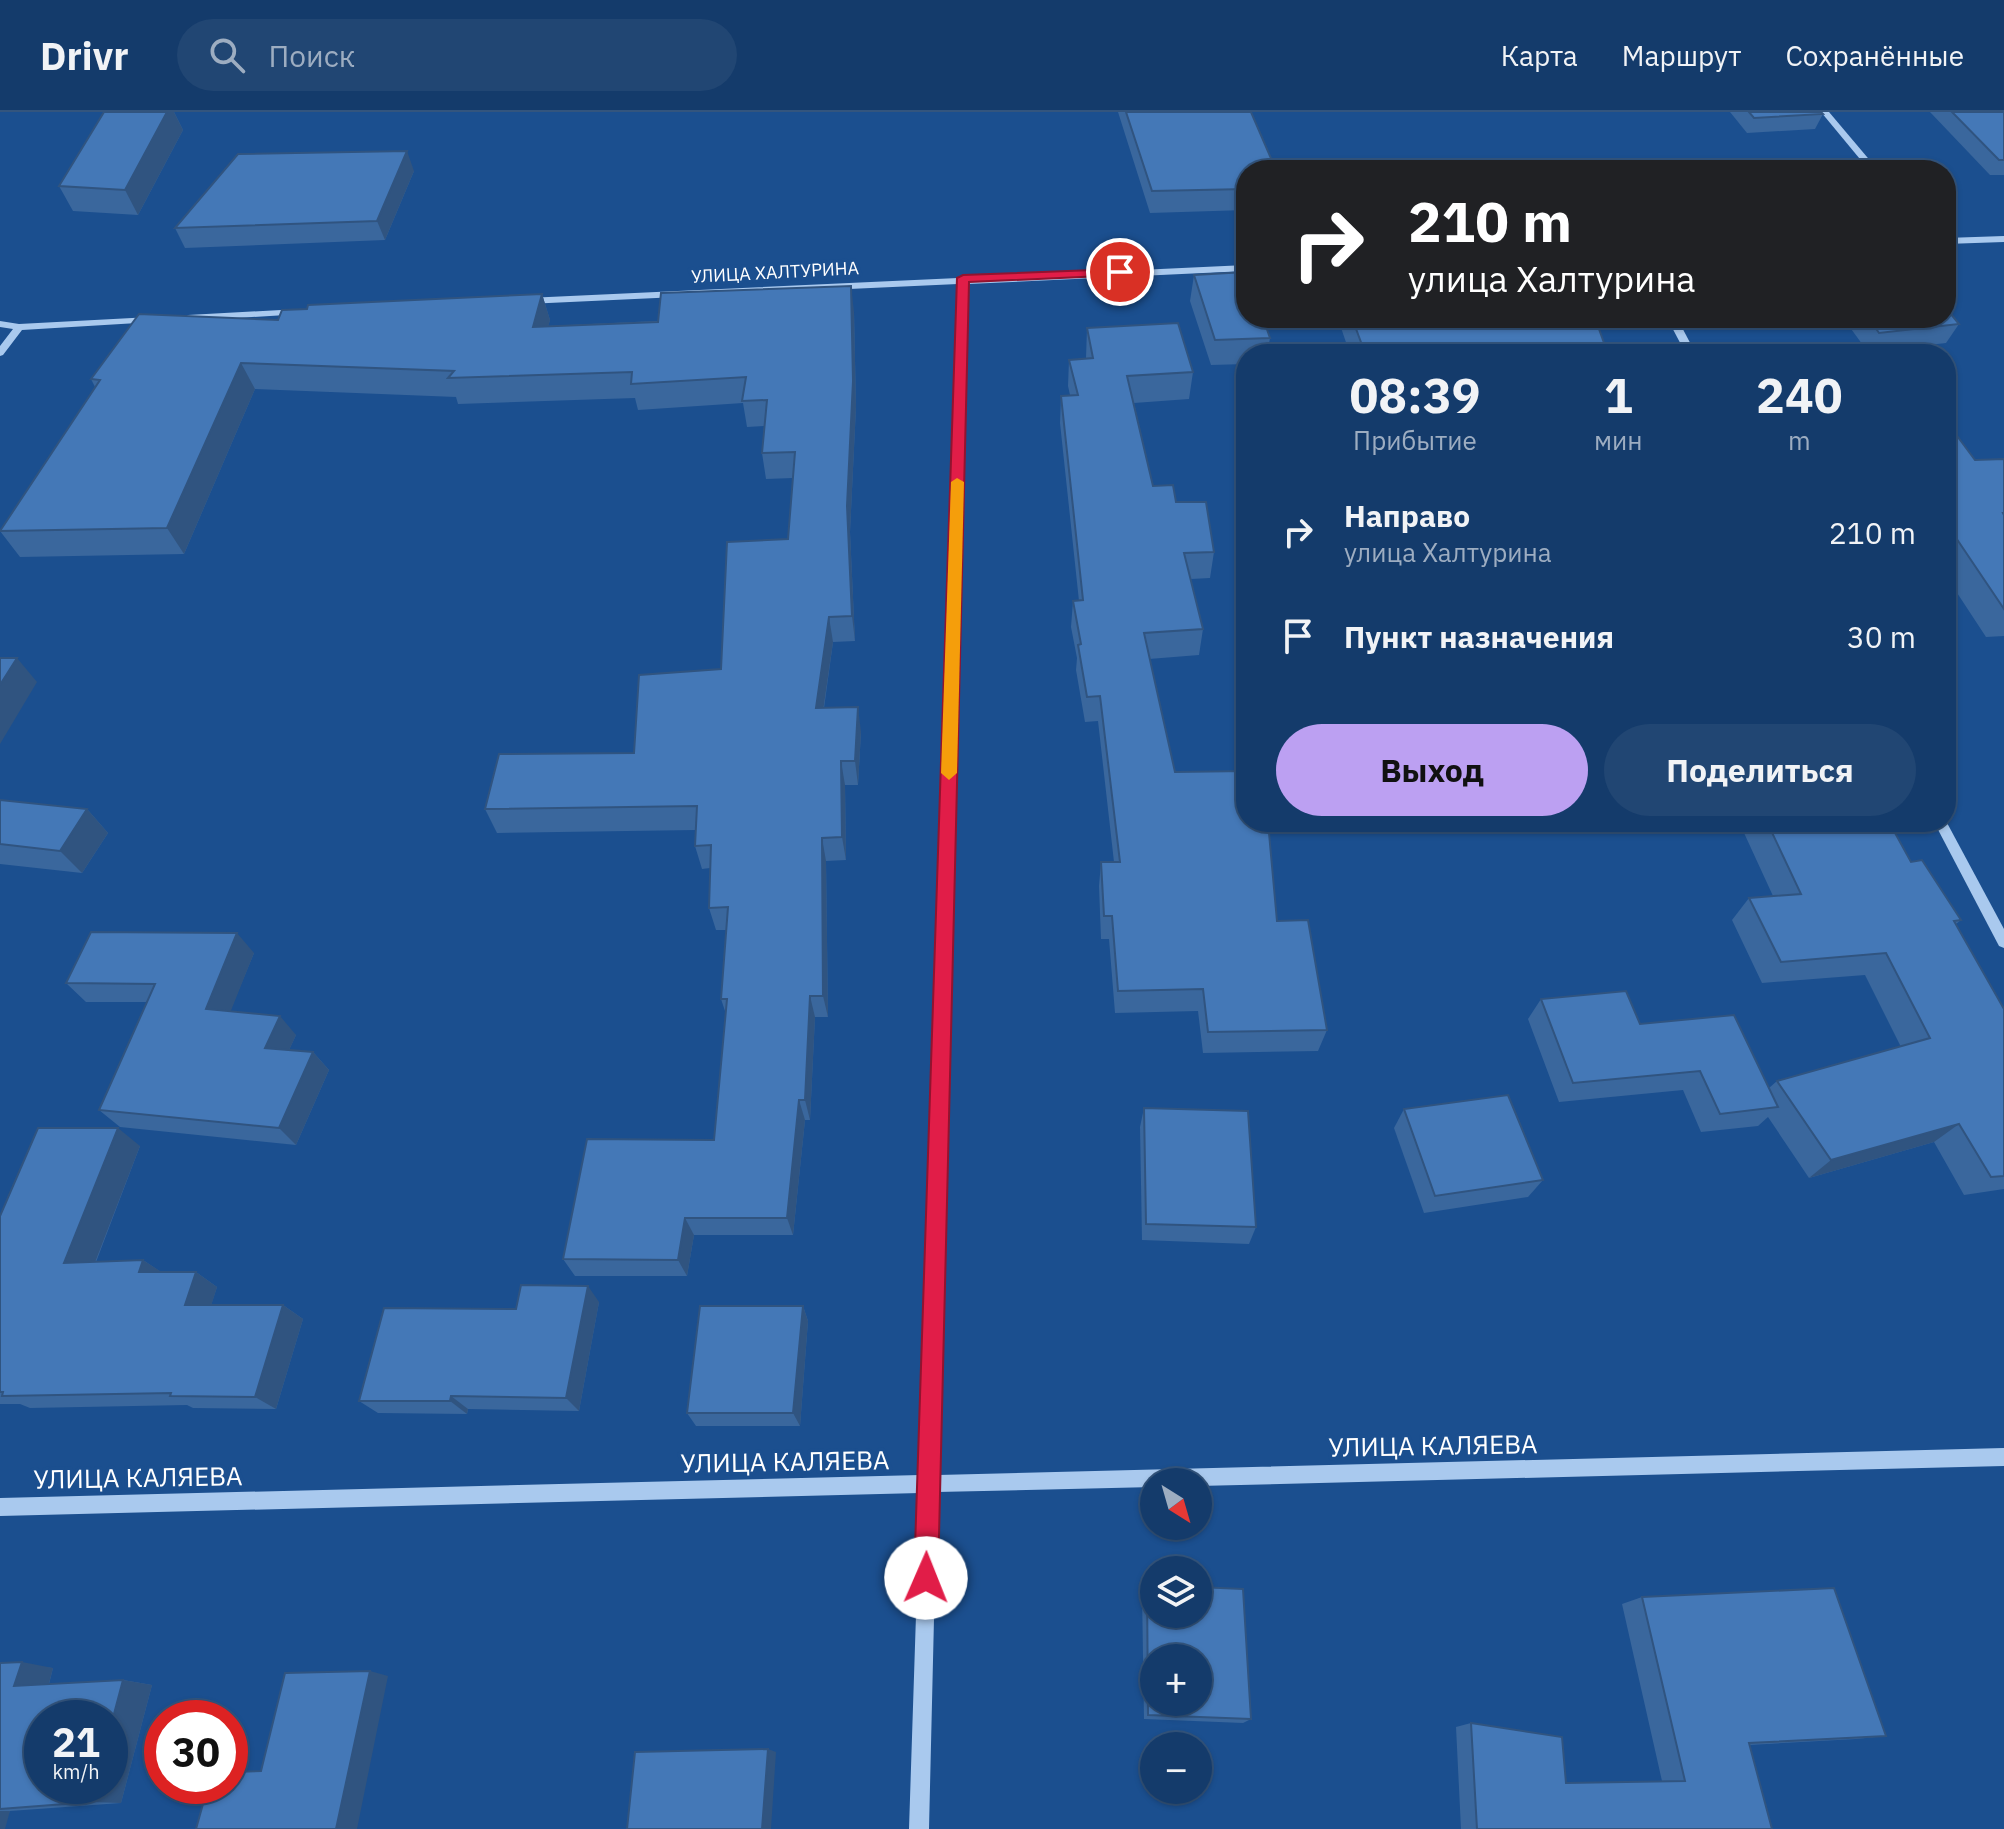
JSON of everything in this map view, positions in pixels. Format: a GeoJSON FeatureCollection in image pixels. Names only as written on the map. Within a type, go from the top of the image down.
{"type":"FeatureCollection","features":[{"type":"Feature","properties":{"kind":"street"},"geometry":{"type":"LineString","coordinates":[[1825,112],[1866,160]]}},
{"type":"Feature","properties":{"kind":"street"},"geometry":{"type":"LineString","coordinates":[[1956,241],[2004,239]]}},
{"type":"Feature","properties":{"kind":"street","name":"УЛИЦА ХАЛТУРИНА"},"geometry":{"type":"LineString","coordinates":[[507,302],[963,278],[1236,268]]}},
{"type":"Feature","properties":{"kind":"street"},"geometry":{"type":"LineString","coordinates":[[919,1829],[963,278]]}},
{"type":"Feature","properties":{"kind":"street"},"geometry":{"type":"LineString","coordinates":[[176,319],[318,311]]}},
{"type":"Feature","properties":{"kind":"street"},"geometry":{"type":"LineString","coordinates":[[0,324],[19,327],[161,319]]}},
{"type":"Feature","properties":{"kind":"street"},"geometry":{"type":"LineString","coordinates":[[0,353],[19,327]]}},
{"type":"Feature","properties":{"kind":"street"},"geometry":{"type":"LineString","coordinates":[[1945,832],[2004,942]]}},
{"type":"Feature","properties":{"kind":"street","name":"УЛИЦА КАЛЯЕВА"},"geometry":{"type":"LineString","coordinates":[[0,1507],[2004,1457]]}},
{"type":"Feature","properties":{"kind":"building"},"geometry":{"type":"Polygon","coordinates":[[[104,112],[167,112],[125,190],[59,186],[104,112]]]}},
{"type":"Feature","properties":{"kind":"building"},"geometry":{"type":"Polygon","coordinates":[[[1126,112],[1251,112],[1272,160],[1236,160],[1236,189],[1152,191],[1126,112]]]}},
{"type":"Feature","properties":{"kind":"building"},"geometry":{"type":"Polygon","coordinates":[[[1749,112],[1821,112],[1823,114],[1754,118],[1749,112]]]}},
{"type":"Feature","properties":{"kind":"building"},"geometry":{"type":"Polygon","coordinates":[[[1952,112],[2004,112],[2004,160],[1999,160],[1952,112]]]}},
{"type":"Feature","properties":{"kind":"building"},"geometry":{"type":"Polygon","coordinates":[[[407,151],[377,221],[175,228],[238,154],[407,151]]]}},
{"type":"Feature","properties":{"kind":"building"},"geometry":{"type":"Polygon","coordinates":[[[1236,273],[1236,328],[1266,328],[1270,338],[1215,340],[1194,275],[1236,273]]]}},
{"type":"Feature","properties":{"kind":"building"},"geometry":{"type":"Polygon","coordinates":[[[851,286],[853,381],[847,506],[852,616],[829,617],[816,708],[858,707],[855,761],[841,761],[842,837],[822,838],[823,996],[810,996],[805,1100],[799,1100],[787,1218],[685,1218],[678,1260],[563,1259],[587,1139],[714,1140],[727,999],[721,999],[728,907],[709,908],[711,845],[695,846],[697,806],[485,809],[499,754],[634,753],[639,675],[721,669],[727,542],[788,539],[795,452],[762,453],[767,400],[742,401],[746,377],[631,384],[632,372],[448,378],[454,371],[241,363],[167,528],[0,531],[100,380],[91,379],[139,314],[278,320],[282,310],[307,309],[308,305],[542,294],[533,327],[658,322],[661,293],[851,286]]]}},
{"type":"Feature","properties":{"kind":"building"},"geometry":{"type":"Polygon","coordinates":[[[1178,323],[1193,372],[1127,376],[1153,486],[1173,485],[1176,502],[1206,502],[1214,552],[1184,553],[1203,629],[1144,633],[1175,772],[1236,771],[1236,832],[1269,832],[1277,921],[1308,920],[1327,1030],[1208,1032],[1203,989],[1118,991],[1112,916],[1104,916],[1101,862],[1120,862],[1100,696],[1087,697],[1078,645],[1081,644],[1073,601],[1083,600],[1061,396],[1078,395],[1069,360],[1093,358],[1087,328],[1178,323]]]}},
{"type":"Feature","properties":{"kind":"building"},"geometry":{"type":"Polygon","coordinates":[[[1356,328],[1599,328],[1604,344],[1362,344],[1356,328]]]}},
{"type":"Feature","properties":{"kind":"building"},"geometry":{"type":"Polygon","coordinates":[[[1876,328],[1923,328],[1879,333],[1876,328]]]}},
{"type":"Feature","properties":{"kind":"building"},"geometry":{"type":"Polygon","coordinates":[[[1956,434],[1975,460],[2004,459],[2004,609],[1956,538],[1956,434]]]}},
{"type":"Feature","properties":{"kind":"building"},"geometry":{"type":"Polygon","coordinates":[[[0,658],[17,658],[0,685],[0,658]]]}},
{"type":"Feature","properties":{"kind":"building"},"geometry":{"type":"Polygon","coordinates":[[[0,800],[87,809],[60,851],[0,844],[0,800]]]}},
{"type":"Feature","properties":{"kind":"building"},"geometry":{"type":"Polygon","coordinates":[[[1772,832],[1894,832],[1911,862],[1922,860],[1961,920],[1954,921],[2004,1009],[2004,1176],[1991,1177],[1959,1124],[1831,1160],[1777,1081],[1930,1038],[1886,953],[1781,962],[1749,898],[1801,894],[1772,832]]]}},
{"type":"Feature","properties":{"kind":"building"},"geometry":{"type":"Polygon","coordinates":[[[91,932],[237,933],[206,1009],[280,1016],[265,1048],[313,1052],[279,1128],[99,1110],[155,984],[66,983],[91,932]]]}},
{"type":"Feature","properties":{"kind":"building"},"geometry":{"type":"Polygon","coordinates":[[[1626,991],[1640,1024],[1734,1015],[1778,1107],[1720,1114],[1700,1071],[1573,1083],[1541,999],[1626,991]]]}},
{"type":"Feature","properties":{"kind":"building"},"geometry":{"type":"Polygon","coordinates":[[[1508,1095],[1543,1180],[1435,1196],[1404,1109],[1508,1095]]]}},
{"type":"Feature","properties":{"kind":"building"},"geometry":{"type":"Polygon","coordinates":[[[1144,1108],[1248,1111],[1256,1227],[1146,1224],[1144,1108]]]}},
{"type":"Feature","properties":{"kind":"building"},"geometry":{"type":"Polygon","coordinates":[[[38,1128],[118,1128],[64,1263],[143,1260],[139,1272],[196,1272],[185,1305],[283,1305],[255,1397],[170,1396],[171,1393],[2,1396],[0,1216],[38,1128]]]}},
{"type":"Feature","properties":{"kind":"building"},"geometry":{"type":"Polygon","coordinates":[[[521,1285],[588,1286],[566,1398],[451,1396],[450,1401],[359,1401],[384,1308],[516,1309],[521,1285]]]}},
{"type":"Feature","properties":{"kind":"building"},"geometry":{"type":"Polygon","coordinates":[[[700,1306],[803,1306],[793,1413],[687,1413],[700,1306]]]}},
{"type":"Feature","properties":{"kind":"building"},"geometry":{"type":"Polygon","coordinates":[[[1212,1588],[1243,1589],[1251,1719],[1174,1716],[1212,1716],[1212,1644],[1147,1644],[1147,1628],[1212,1628],[1212,1588]]]}},
{"type":"Feature","properties":{"kind":"building"},"geometry":{"type":"Polygon","coordinates":[[[1834,1588],[1886,1736],[1749,1743],[1772,1829],[1477,1829],[1471,1723],[1562,1737],[1566,1783],[1685,1781],[1642,1597],[1834,1588]]]}},
{"type":"Feature","properties":{"kind":"building"},"geometry":{"type":"Polygon","coordinates":[[[22,1662],[14,1686],[123,1680],[118,1700],[24,1700],[24,1804],[65,1804],[0,1809],[0,1663],[22,1662]]]}},
{"type":"Feature","properties":{"kind":"building"},"geometry":{"type":"Polygon","coordinates":[[[370,1671],[336,1829],[196,1829],[203,1804],[248,1804],[248,1771],[261,1771],[285,1673],[370,1671]]]}},
{"type":"Feature","properties":{"kind":"building"},"geometry":{"type":"Polygon","coordinates":[[[768,1749],[762,1829],[627,1829],[635,1752],[768,1749]]]}},
{"type":"Feature","properties":{"kind":"slow traffic"},"geometry":{"type":"LineString","coordinates":[[949,773],[957,482]]}},
{"type":"Feature","properties":{"kind":"route"},"geometry":{"type":"LineString","coordinates":[[926,1578],[963,278],[1120,272]]}}]}
